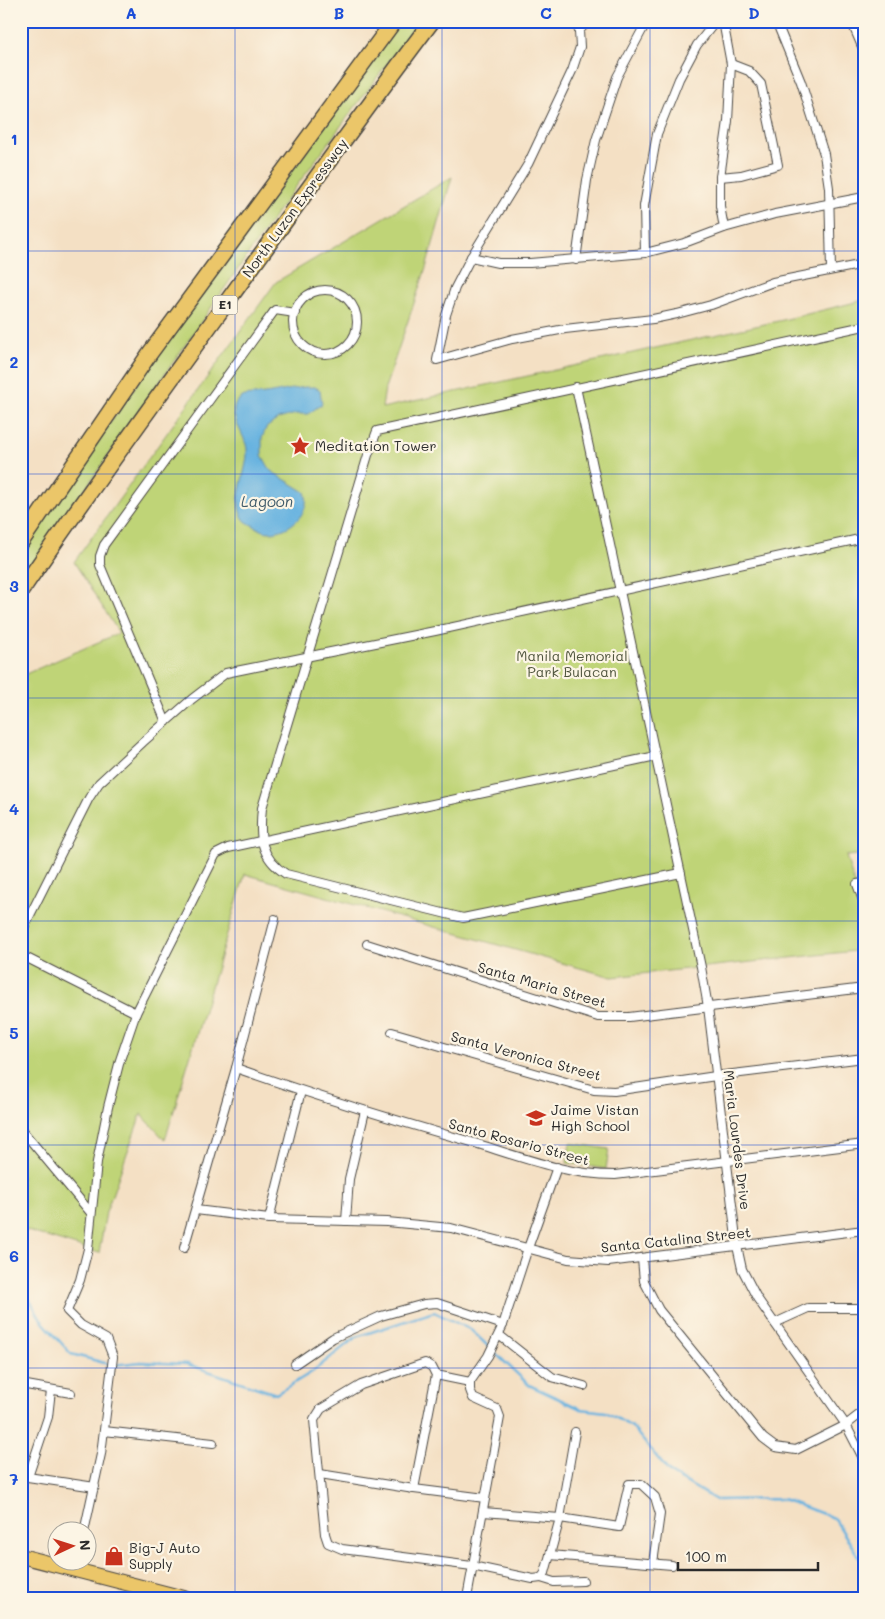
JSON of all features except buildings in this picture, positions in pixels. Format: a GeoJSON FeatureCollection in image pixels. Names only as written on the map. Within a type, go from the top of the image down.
{"type":"FeatureCollection","features":[{"type":"Feature","properties":{"kind":"highway","name":"E1"},"geometry":{"type":"LineString","coordinates":[[21,542],[150,353],[394,21]]}},
{"type":"Feature","properties":{"kind":"highway","name":"North Luzon Expressway"},"geometry":{"type":"LineString","coordinates":[[21,591],[58,536],[166,386],[432,21]]}},
{"type":"Feature","properties":{"kind":"highway"},"geometry":{"type":"LineString","coordinates":[[21,1556],[48,1560]]}},
{"type":"Feature","properties":{"kind":"highway"},"geometry":{"type":"LineString","coordinates":[[98,1572],[184,1598]]}},
{"type":"Feature","properties":{"kind":"street"},"geometry":{"type":"LineString","coordinates":[[576,21],[580,47],[572,72],[528,164],[471,257],[455,288],[437,360],[512,339],[565,329],[653,319],[677,314],[711,305],[773,282],[864,264]]}},
{"type":"Feature","properties":{"kind":"street"},"geometry":{"type":"LineString","coordinates":[[579,31],[588,21]]}},
{"type":"Feature","properties":{"kind":"street"},"geometry":{"type":"LineString","coordinates":[[576,260],[587,180],[596,140],[617,77],[647,21]]}},
{"type":"Feature","properties":{"kind":"street"},"geometry":{"type":"LineString","coordinates":[[645,253],[644,206],[657,134],[679,78],[697,45],[716,21]]}},
{"type":"Feature","properties":{"kind":"street"},"geometry":{"type":"LineString","coordinates":[[724,21],[730,64],[728,121],[720,177],[720,206],[724,228]]}},
{"type":"Feature","properties":{"kind":"street"},"geometry":{"type":"LineString","coordinates":[[776,21],[801,82],[824,154],[829,204],[831,270]]}},
{"type":"Feature","properties":{"kind":"street"},"geometry":{"type":"LineString","coordinates":[[851,21],[864,51]]}},
{"type":"Feature","properties":{"kind":"street"},"geometry":{"type":"LineString","coordinates":[[720,177],[741,176],[778,165],[761,84],[749,71],[730,64]]}},
{"type":"Feature","properties":{"kind":"street"},"geometry":{"type":"LineString","coordinates":[[471,257],[498,263],[530,263],[645,253],[684,243],[724,228],[774,214],[864,197]]}},
{"type":"Feature","properties":{"kind":"street"},"geometry":{"type":"LineString","coordinates":[[322,290],[333,291],[347,298],[353,307],[357,323],[355,333],[350,342],[339,351],[325,354],[315,353],[306,348],[297,337],[293,322],[295,313],[299,303],[312,293],[322,290]]}},
{"type":"Feature","properties":{"kind":"street"},"geometry":{"type":"LineString","coordinates":[[166,722],[100,565],[100,556],[104,546],[275,310],[295,313]]}},
{"type":"Feature","properties":{"kind":"street"},"geometry":{"type":"LineString","coordinates":[[681,874],[463,918],[286,874],[274,867],[266,854],[262,841],[260,824],[262,808],[377,431],[864,326]]}},
{"type":"Feature","properties":{"kind":"street","name":"Maria Lourdes Drive"},"geometry":{"type":"LineString","coordinates":[[576,387],[701,967],[708,1007],[737,1246],[742,1269],[757,1298],[846,1425],[864,1460]]}},
{"type":"Feature","properties":{"kind":"street"},"geometry":{"type":"LineString","coordinates":[[21,933],[93,791],[99,783],[166,722],[226,673],[307,658],[864,538]]}},
{"type":"Feature","properties":{"kind":"street"},"geometry":{"type":"LineString","coordinates":[[86,1522],[95,1487],[113,1357],[106,1339],[81,1325],[67,1310],[80,1280],[88,1249],[97,1162],[108,1107],[136,1012],[216,854],[228,848],[656,756]]}},
{"type":"Feature","properties":{"kind":"street"},"geometry":{"type":"LineString","coordinates":[[864,883],[857,884],[864,903]]}},
{"type":"Feature","properties":{"kind":"street"},"geometry":{"type":"LineString","coordinates":[[184,1248],[236,1068],[275,919]]}},
{"type":"Feature","properties":{"kind":"street","name":"Santa Maria Street"},"geometry":{"type":"LineString","coordinates":[[367,944],[598,1017],[629,1017],[864,988]]}},
{"type":"Feature","properties":{"kind":"street"},"geometry":{"type":"LineString","coordinates":[[21,955],[136,1012]]}},
{"type":"Feature","properties":{"kind":"street","name":"Santa Veronica Street"},"geometry":{"type":"LineString","coordinates":[[392,1032],[594,1090],[614,1091],[716,1076],[864,1058]]}},
{"type":"Feature","properties":{"kind":"street","name":"Santo Rosario Street"},"geometry":{"type":"LineString","coordinates":[[236,1068],[365,1111],[557,1168],[597,1175],[615,1175],[864,1144]]}},
{"type":"Feature","properties":{"kind":"street"},"geometry":{"type":"LineString","coordinates":[[269,1219],[301,1091]]}},
{"type":"Feature","properties":{"kind":"street"},"geometry":{"type":"LineString","coordinates":[[346,1220],[349,1179],[365,1111]]}},
{"type":"Feature","properties":{"kind":"street"},"geometry":{"type":"LineString","coordinates":[[21,1129],[91,1213]]}},
{"type":"Feature","properties":{"kind":"street"},"geometry":{"type":"LineString","coordinates":[[467,1598],[500,1416],[497,1409],[473,1398],[470,1382],[488,1356],[503,1325],[557,1168]]}},
{"type":"Feature","properties":{"kind":"street","name":"Santa Catalina Street"},"geometry":{"type":"LineString","coordinates":[[196,1210],[269,1219],[346,1220],[451,1228],[568,1260],[608,1262],[864,1230]]}},
{"type":"Feature","properties":{"kind":"street"},"geometry":{"type":"LineString","coordinates":[[642,1258],[644,1281],[659,1310],[763,1438],[775,1447],[796,1450],[846,1425],[864,1411]]}},
{"type":"Feature","properties":{"kind":"street"},"geometry":{"type":"LineString","coordinates":[[295,1364],[333,1338],[381,1316],[424,1304],[437,1303],[503,1325]]}},
{"type":"Feature","properties":{"kind":"street"},"geometry":{"type":"LineString","coordinates":[[775,1323],[808,1308],[864,1308]]}},
{"type":"Feature","properties":{"kind":"street"},"geometry":{"type":"LineString","coordinates":[[498,1337],[552,1377],[584,1386]]}},
{"type":"Feature","properties":{"kind":"street"},"geometry":{"type":"LineString","coordinates":[[414,1489],[436,1375],[432,1367],[425,1363],[361,1385],[321,1409],[314,1420],[325,1534],[328,1543],[342,1549],[472,1566],[533,1579],[540,1578],[554,1582],[583,1581]]}},
{"type":"Feature","properties":{"kind":"street"},"geometry":{"type":"LineString","coordinates":[[436,1375],[470,1382]]}},
{"type":"Feature","properties":{"kind":"street"},"geometry":{"type":"LineString","coordinates":[[21,1384],[71,1393]]}},
{"type":"Feature","properties":{"kind":"street"},"geometry":{"type":"LineString","coordinates":[[51,1390],[48,1417],[25,1476],[95,1487]]}},
{"type":"Feature","properties":{"kind":"street"},"geometry":{"type":"LineString","coordinates":[[104,1431],[213,1443]]}},
{"type":"Feature","properties":{"kind":"street"},"geometry":{"type":"LineString","coordinates":[[540,1578],[545,1572],[560,1518],[575,1432]]}},
{"type":"Feature","properties":{"kind":"street"},"geometry":{"type":"LineString","coordinates":[[320,1474],[485,1498]]}},
{"type":"Feature","properties":{"kind":"street"},"geometry":{"type":"LineString","coordinates":[[483,1512],[560,1518],[619,1527],[629,1484],[641,1484],[655,1497],[660,1514],[653,1563]]}},
{"type":"Feature","properties":{"kind":"street"},"geometry":{"type":"LineString","coordinates":[[550,1555],[672,1565]]}},
{"type":"Feature","properties":{"kind":"green space"},"geometry":{"type":"Polygon","coordinates":[[[401,21],[419,21],[286,200],[21,581],[21,550],[153,361],[401,21]]]}},
{"type":"Feature","properties":{"kind":"green space","name":"Manila Memorial Park Bulacan"},"geometry":{"type":"Polygon","coordinates":[[[452,177],[426,268],[385,388],[382,408],[783,320],[864,300],[864,854],[846,856],[864,915],[864,950],[612,977],[245,874],[165,1140],[141,1114],[106,1212],[99,1253],[21,1229],[21,676],[119,633],[74,562],[276,282],[452,177]]]}},
{"type":"Feature","properties":{"kind":"green space"},"geometry":{"type":"Polygon","coordinates":[[[570,1143],[609,1149],[606,1169],[567,1163],[570,1143]]]}},
{"type":"Feature","properties":{"kind":"water","name":"Lagoon"},"geometry":{"type":"Polygon","coordinates":[[[315,387],[320,390],[322,404],[308,414],[296,414],[278,419],[266,428],[262,438],[262,455],[271,471],[305,492],[305,507],[298,520],[285,529],[270,532],[258,529],[243,518],[240,511],[239,494],[247,451],[234,410],[236,404],[244,396],[268,394],[315,387]]]}},
{"type":"Feature","properties":{"kind":"waterway"},"geometry":{"type":"LineString","coordinates":[[21,1289],[26,1293],[41,1320],[71,1354],[112,1365],[141,1362],[187,1364],[276,1394],[312,1372],[356,1337],[434,1312],[471,1330],[529,1385],[581,1409],[606,1412],[632,1427],[670,1473],[716,1500],[783,1499],[834,1518],[864,1565]]}},
{"type":"Feature","properties":{"kind":"place","name":"Meditation Tower"},"geometry":{"type":"Point","coordinates":[300,446]}},
{"type":"Feature","properties":{"kind":"place","name":"Jaime Vistan High School"},"geometry":{"type":"Point","coordinates":[536,1118]}},
{"type":"Feature","properties":{"kind":"place","name":"Big-J Auto Supply"},"geometry":{"type":"Point","coordinates":[114,1556]}}]}
